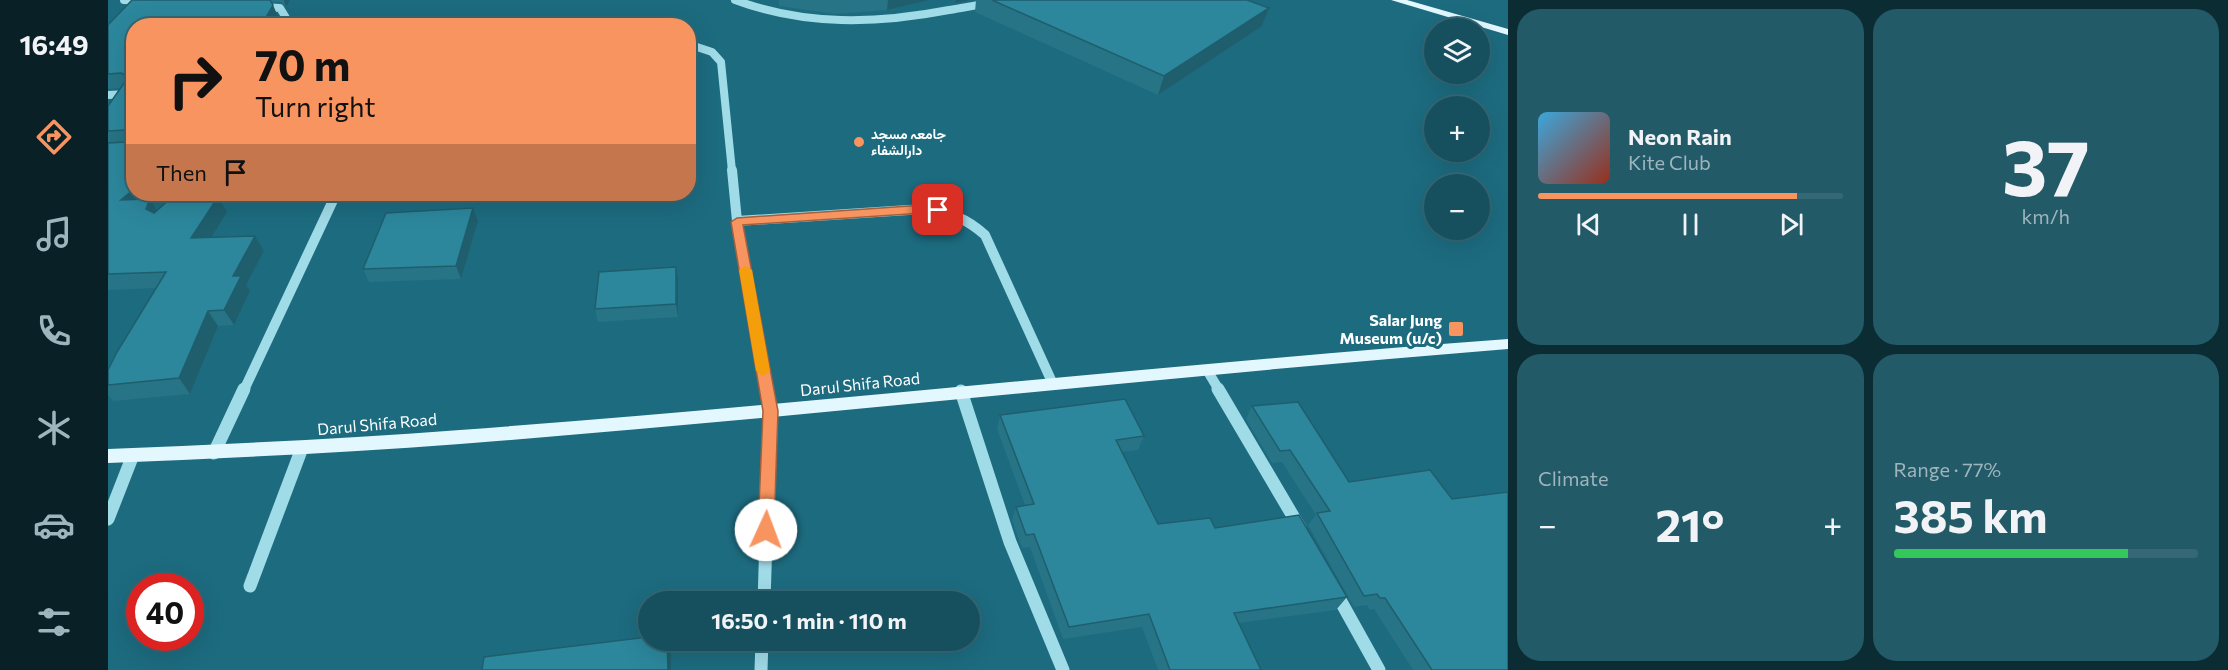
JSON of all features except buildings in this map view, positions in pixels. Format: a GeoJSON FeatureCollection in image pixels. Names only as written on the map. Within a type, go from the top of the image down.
{"type":"FeatureCollection","features":[{"type":"Feature","properties":{"kind":"main road"},"geometry":{"type":"LineString","coordinates":[[1396,0],[1508,33]]}},
{"type":"Feature","properties":{"kind":"main road","name":"Darul Shifa Road"},"geometry":{"type":"LineString","coordinates":[[108,456],[302,448],[770,411],[1052,382],[1508,344]]}},
{"type":"Feature","properties":{"kind":"street"},"geometry":{"type":"LineString","coordinates":[[124,0],[148,1]]}},
{"type":"Feature","properties":{"kind":"street"},"geometry":{"type":"LineString","coordinates":[[735,0],[759,10],[811,21],[895,19],[999,0]]}},
{"type":"Feature","properties":{"kind":"street"},"geometry":{"type":"LineString","coordinates":[[256,6],[280,8],[286,18]]}},
{"type":"Feature","properties":{"kind":"street"},"geometry":{"type":"LineString","coordinates":[[696,47],[712,52],[721,62],[737,222],[770,411],[764,591]]}},
{"type":"Feature","properties":{"kind":"street"},"geometry":{"type":"LineString","coordinates":[[108,95],[126,94]]}},
{"type":"Feature","properties":{"kind":"street"},"geometry":{"type":"LineString","coordinates":[[123,103],[126,99]]}},
{"type":"Feature","properties":{"kind":"street"},"geometry":{"type":"LineString","coordinates":[[169,215],[183,201]]}},
{"type":"Feature","properties":{"kind":"street"},"geometry":{"type":"LineString","coordinates":[[214,453],[333,201]]}},
{"type":"Feature","properties":{"kind":"street"},"geometry":{"type":"LineString","coordinates":[[737,222],[924,209],[951,212],[970,221],[985,235],[1052,382]]}},
{"type":"Feature","properties":{"kind":"street"},"geometry":{"type":"LineString","coordinates":[[1208,370],[1306,538]]}},
{"type":"Feature","properties":{"kind":"street"},"geometry":{"type":"LineString","coordinates":[[961,391],[1010,543],[1063,670]]}},
{"type":"Feature","properties":{"kind":"street"},"geometry":{"type":"LineString","coordinates":[[250,586],[302,448]]}},
{"type":"Feature","properties":{"kind":"street"},"geometry":{"type":"LineString","coordinates":[[108,519],[133,455]]}},
{"type":"Feature","properties":{"kind":"street"},"geometry":{"type":"LineString","coordinates":[[1328,579],[1379,670]]}},
{"type":"Feature","properties":{"kind":"street"},"geometry":{"type":"LineString","coordinates":[[761,670],[762,651]]}},
{"type":"Feature","properties":{"kind":"slow traffic"},"geometry":{"type":"LineString","coordinates":[[745,270],[763,371]]}},
{"type":"Feature","properties":{"kind":"place","name":"جامعہ مسجد دارالشفاء"},"geometry":{"type":"Point","coordinates":[859,142]}},
{"type":"Feature","properties":{"kind":"place","name":"Salar Jung Museum (u/c)"},"geometry":{"type":"Point","coordinates":[1456,329]}},
{"type":"Feature","properties":{"kind":"route"},"geometry":{"type":"LineString","coordinates":[[766,530],[770,411],[737,222],[924,209],[938,210]]}}]}
